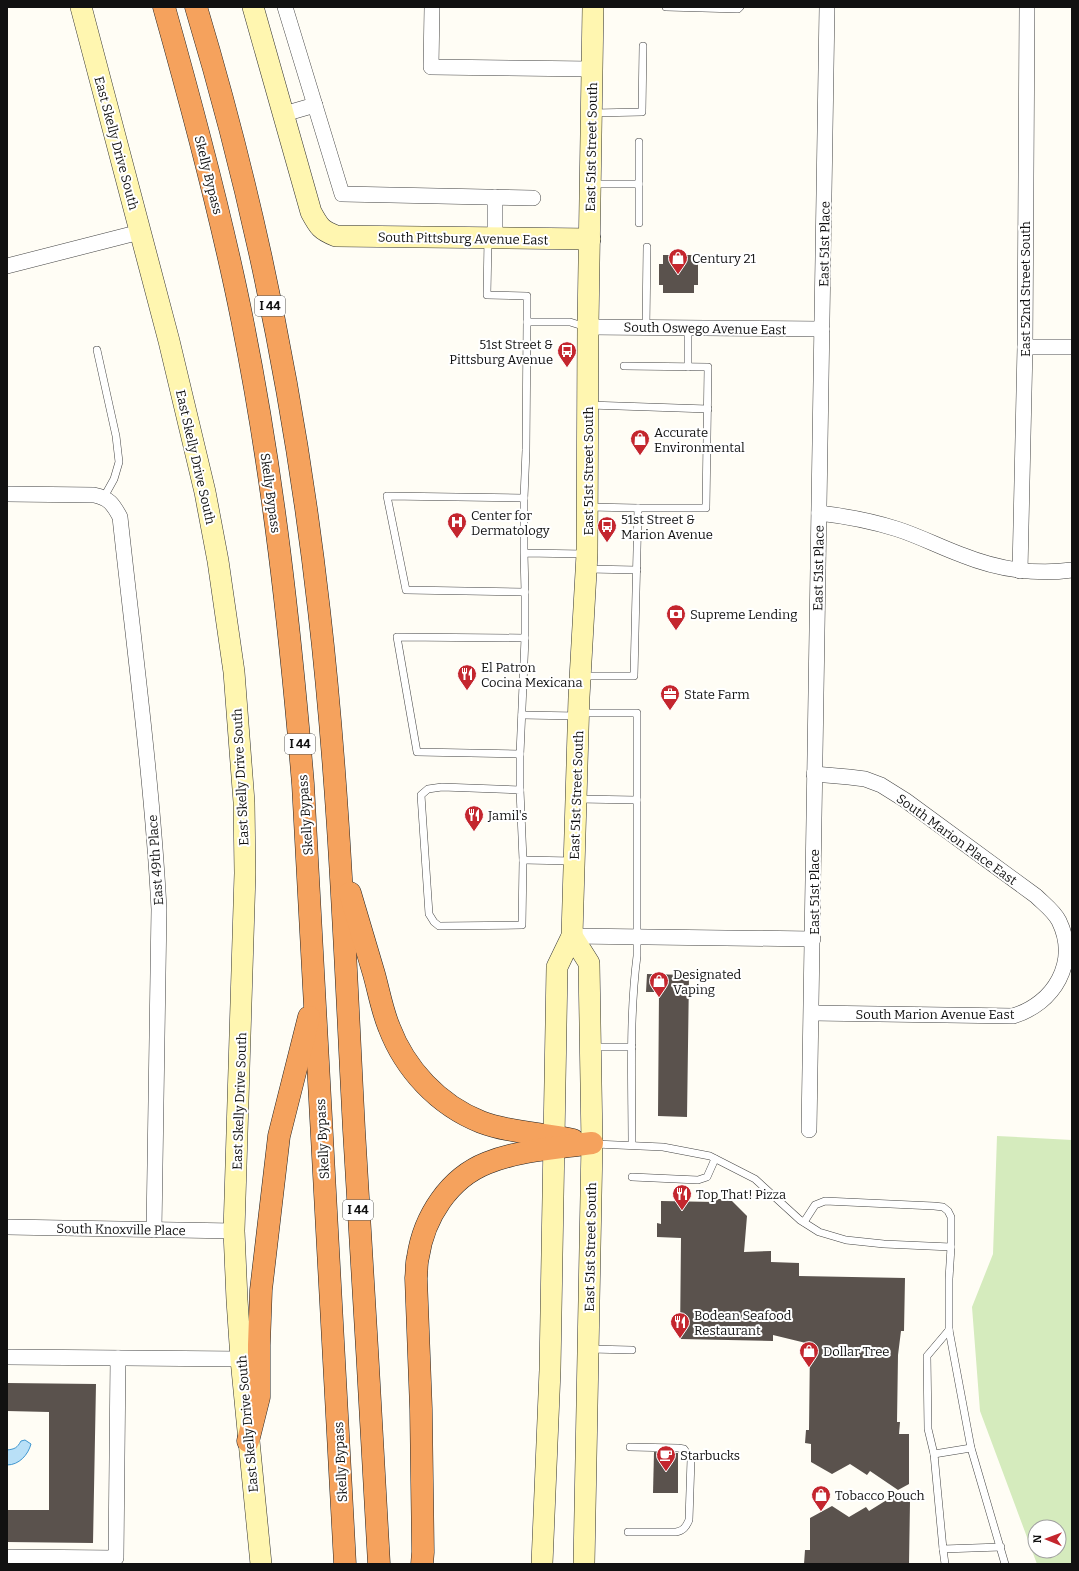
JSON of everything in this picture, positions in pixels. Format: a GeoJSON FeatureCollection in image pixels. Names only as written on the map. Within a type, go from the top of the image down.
{"type":"FeatureCollection","features":[{"type":"Feature","properties":{"kind":"highway","name":"Skelly Bypass"},"geometry":{"type":"LineString","coordinates":[[164,7],[193,108],[221,222],[242,319],[271,488],[283,575],[293,664],[303,784],[345,1564]]}},
{"type":"Feature","properties":{"kind":"highway","name":"I 44"},"geometry":{"type":"LineString","coordinates":[[196,7],[240,164],[264,272],[286,384],[304,497],[319,609],[329,709],[340,856],[360,1254],[379,1564]]}},
{"type":"Feature","properties":{"kind":"highway"},"geometry":{"type":"LineString","coordinates":[[340,856],[389,1026],[401,1053],[417,1075],[439,1098],[463,1114],[482,1122],[554,1142],[592,1144]]}},
{"type":"Feature","properties":{"kind":"highway"},"geometry":{"type":"LineString","coordinates":[[248,1441],[259,1397],[261,1290],[279,1136],[315,994]]}},
{"type":"Feature","properties":{"kind":"highway"},"geometry":{"type":"LineString","coordinates":[[422,1564],[421,1408],[416,1278],[418,1257],[424,1233],[433,1212],[446,1192],[466,1175],[486,1163],[554,1142]]}},
{"type":"Feature","properties":{"kind":"main road","name":"East Skelly Drive South"},"geometry":{"type":"LineString","coordinates":[[81,7],[173,357],[205,492],[218,560],[234,672],[244,802],[245,873],[234,1231],[241,1359],[261,1564]]}},
{"type":"Feature","properties":{"kind":"main road"},"geometry":{"type":"LineString","coordinates":[[253,7],[284,114]]}},
{"type":"Feature","properties":{"kind":"main road","name":"East 51st Street South"},"geometry":{"type":"LineString","coordinates":[[542,1564],[550,1370],[557,967],[572,936],[580,676],[587,562],[588,327],[593,7]]}},
{"type":"Feature","properties":{"kind":"main road","name":"South Pittsburg Avenue East"},"geometry":{"type":"LineString","coordinates":[[284,114],[311,212],[324,232],[336,236],[590,239]]}},
{"type":"Feature","properties":{"kind":"main road","name":"East 51st Street South"},"geometry":{"type":"LineString","coordinates":[[572,936],[589,964],[592,1144],[584,1564]]}},
{"type":"Feature","properties":{"kind":"street"},"geometry":{"type":"LineString","coordinates":[[285,7],[342,194],[533,198]]}},
{"type":"Feature","properties":{"kind":"street"},"geometry":{"type":"LineString","coordinates":[[432,7],[431,67],[592,69]]}},
{"type":"Feature","properties":{"kind":"street","name":"East 51st Place"},"geometry":{"type":"LineString","coordinates":[[809,1130],[827,7]]}},
{"type":"Feature","properties":{"kind":"street","name":"East 52nd Street South"},"geometry":{"type":"LineString","coordinates":[[1020,570],[1025,346],[1027,7]]}},
{"type":"Feature","properties":{"kind":"street"},"geometry":{"type":"LineString","coordinates":[[284,114],[315,105]]}},
{"type":"Feature","properties":{"kind":"street"},"geometry":{"type":"LineString","coordinates":[[491,239],[495,197]]}},
{"type":"Feature","properties":{"kind":"street"},"geometry":{"type":"LineString","coordinates":[[7,266],[140,232]]}},
{"type":"Feature","properties":{"kind":"street","name":"South Oswego Avenue East"},"geometry":{"type":"LineString","coordinates":[[588,327],[822,329]]}},
{"type":"Feature","properties":{"kind":"street"},"geometry":{"type":"LineString","coordinates":[[1025,346],[1072,347]]}},
{"type":"Feature","properties":{"kind":"street"},"geometry":{"type":"LineString","coordinates":[[7,494],[94,495],[104,497]]}},
{"type":"Feature","properties":{"kind":"street","name":"East 49th Place"},"geometry":{"type":"LineString","coordinates":[[104,497],[114,506],[120,517],[156,856],[159,909],[159,966],[154,1230]]}},
{"type":"Feature","properties":{"kind":"street"},"geometry":{"type":"LineString","coordinates":[[819,513],[860,520],[898,529],[963,556],[990,564],[1020,570],[1059,572],[1072,570]]}},
{"type":"Feature","properties":{"kind":"street","name":"South Marion Place East"},"geometry":{"type":"LineString","coordinates":[[814,774],[865,779],[881,785],[905,800],[1036,896],[1049,908],[1058,920],[1063,931],[1066,949]]}},
{"type":"Feature","properties":{"kind":"street"},"geometry":{"type":"LineString","coordinates":[[572,936],[813,939]]}},
{"type":"Feature","properties":{"kind":"street","name":"South Marion Avenue East"},"geometry":{"type":"LineString","coordinates":[[812,1014],[1013,1016],[1036,1006],[1052,991],[1060,979],[1066,949]]}},
{"type":"Feature","properties":{"kind":"street","name":"South Knoxville Place"},"geometry":{"type":"LineString","coordinates":[[7,1227],[234,1231]]}},
{"type":"Feature","properties":{"kind":"street"},"geometry":{"type":"LineString","coordinates":[[7,1357],[241,1359]]}},
{"type":"Feature","properties":{"kind":"street"},"geometry":{"type":"LineString","coordinates":[[7,1557],[116,1558],[118,1358]]}},
{"type":"Feature","properties":{"kind":"lane"},"geometry":{"type":"LineString","coordinates":[[666,7],[738,9],[740,7]]}},
{"type":"Feature","properties":{"kind":"lane"},"geometry":{"type":"LineString","coordinates":[[592,113],[642,112],[643,46]]}},
{"type":"Feature","properties":{"kind":"lane"},"geometry":{"type":"LineString","coordinates":[[639,142],[639,223]]}},
{"type":"Feature","properties":{"kind":"lane"},"geometry":{"type":"LineString","coordinates":[[590,184],[639,184]]}},
{"type":"Feature","properties":{"kind":"lane"},"geometry":{"type":"LineString","coordinates":[[491,239],[487,295],[527,296],[526,450],[524,498],[525,638],[520,754],[523,860],[522,925],[439,926],[434,922],[429,914],[421,795],[428,789],[442,787],[520,790]]}},
{"type":"Feature","properties":{"kind":"lane"},"geometry":{"type":"LineString","coordinates":[[646,247],[646,328]]}},
{"type":"Feature","properties":{"kind":"lane"},"geometry":{"type":"LineString","coordinates":[[527,322],[570,322],[588,327]]}},
{"type":"Feature","properties":{"kind":"lane"},"geometry":{"type":"LineString","coordinates":[[688,328],[688,367]]}},
{"type":"Feature","properties":{"kind":"lane"},"geometry":{"type":"LineString","coordinates":[[97,350],[116,436],[119,462],[114,479],[104,497]]}},
{"type":"Feature","properties":{"kind":"lane"},"geometry":{"type":"LineString","coordinates":[[587,507],[706,508],[708,367],[624,366]]}},
{"type":"Feature","properties":{"kind":"lane"},"geometry":{"type":"LineString","coordinates":[[588,405],[708,409]]}},
{"type":"Feature","properties":{"kind":"lane"},"geometry":{"type":"LineString","coordinates":[[524,498],[387,496],[406,590],[525,592]]}},
{"type":"Feature","properties":{"kind":"lane"},"geometry":{"type":"LineString","coordinates":[[580,676],[634,676],[638,508]]}},
{"type":"Feature","properties":{"kind":"lane"},"geometry":{"type":"LineString","coordinates":[[524,554],[637,570]]}},
{"type":"Feature","properties":{"kind":"lane"},"geometry":{"type":"LineString","coordinates":[[520,754],[417,752],[397,636],[525,638]]}},
{"type":"Feature","properties":{"kind":"lane"},"geometry":{"type":"LineString","coordinates":[[522,715],[637,713],[637,956],[634,976],[632,1047],[632,1145]]}},
{"type":"Feature","properties":{"kind":"lane"},"geometry":{"type":"LineString","coordinates":[[576,799],[637,800]]}},
{"type":"Feature","properties":{"kind":"lane"},"geometry":{"type":"LineString","coordinates":[[523,860],[574,861]]}},
{"type":"Feature","properties":{"kind":"lane"},"geometry":{"type":"LineString","coordinates":[[590,1047],[632,1047]]}},
{"type":"Feature","properties":{"kind":"lane"},"geometry":{"type":"LineString","coordinates":[[592,1144],[663,1147],[710,1156],[754,1179],[804,1222],[819,1232],[846,1240],[884,1244],[951,1247]]}},
{"type":"Feature","properties":{"kind":"lane"},"geometry":{"type":"LineString","coordinates":[[632,1177],[698,1180],[707,1177],[715,1159]]}},
{"type":"Feature","properties":{"kind":"lane"},"geometry":{"type":"LineString","coordinates":[[804,1222],[818,1202],[934,1206],[942,1207],[948,1211],[951,1217],[949,1330],[971,1448],[1005,1564]]}},
{"type":"Feature","properties":{"kind":"lane"},"geometry":{"type":"LineString","coordinates":[[945,1564],[934,1454],[928,1429],[927,1356],[949,1330]]}},
{"type":"Feature","properties":{"kind":"lane"},"geometry":{"type":"LineString","coordinates":[[588,1349],[632,1350]]}},
{"type":"Feature","properties":{"kind":"lane"},"geometry":{"type":"LineString","coordinates":[[628,1532],[676,1532],[681,1531],[686,1527],[689,1520],[691,1459],[684,1450],[678,1448],[630,1447]]}},
{"type":"Feature","properties":{"kind":"lane"},"geometry":{"type":"LineString","coordinates":[[934,1454],[971,1448]]}},
{"type":"Feature","properties":{"kind":"lane"},"geometry":{"type":"LineString","coordinates":[[943,1549],[1001,1548]]}},
{"type":"Feature","properties":{"kind":"green space"},"geometry":{"type":"Polygon","coordinates":[[[997,1136],[1072,1140],[1072,1564],[1037,1564],[1035,1559],[1067,1559],[1067,1519],[1027,1519],[1027,1537],[980,1411],[972,1307],[993,1254],[997,1136]]]}},
{"type":"Feature","properties":{"kind":"water"},"geometry":{"type":"Polygon","coordinates":[[[25,1440],[31,1444],[28,1452],[19,1461],[11,1465],[7,1465],[7,1450],[16,1448],[21,1441],[25,1440]]]}},
{"type":"Feature","properties":{"kind":"building","name":"Century 21"},"geometry":{"type":"Polygon","coordinates":[[[663,255],[694,255],[694,264],[698,264],[698,285],[694,285],[694,293],[663,293],[663,285],[659,285],[659,264],[663,264],[663,255]]]}},
{"type":"Feature","properties":{"kind":"building"},"geometry":{"type":"Polygon","coordinates":[[[647,974],[689,975],[687,1117],[658,1116],[659,992],[646,992],[647,974]]]}},
{"type":"Feature","properties":{"kind":"building"},"geometry":{"type":"Polygon","coordinates":[[[716,1199],[730,1199],[747,1216],[744,1252],[771,1251],[771,1262],[799,1263],[799,1276],[905,1278],[904,1331],[901,1331],[898,1355],[897,1422],[900,1422],[899,1434],[909,1434],[909,1484],[898,1490],[870,1471],[867,1475],[850,1464],[832,1474],[811,1462],[811,1444],[805,1443],[806,1430],[809,1430],[810,1344],[773,1335],[773,1341],[680,1339],[681,1238],[657,1237],[657,1223],[661,1224],[661,1201],[716,1202],[716,1199]]]}},
{"type":"Feature","properties":{"kind":"building"},"geometry":{"type":"Polygon","coordinates":[[[7,1383],[96,1384],[93,1543],[7,1542],[7,1510],[49,1510],[49,1412],[7,1411],[7,1383]]]}},
{"type":"Feature","properties":{"kind":"building","name":"Starbucks"},"geometry":{"type":"Polygon","coordinates":[[[654,1452],[678,1453],[678,1493],[653,1493],[654,1452]]]}},
{"type":"Feature","properties":{"kind":"building"},"geometry":{"type":"Polygon","coordinates":[[[898,1493],[910,1501],[909,1564],[804,1564],[805,1550],[810,1550],[810,1518],[832,1506],[849,1517],[866,1507],[869,1511],[898,1493]]]}},
{"type":"Feature","properties":{"kind":"place","name":"Century 21"},"geometry":{"type":"Point","coordinates":[678,275]}},
{"type":"Feature","properties":{"kind":"place","name":"51st Street & Pittsburg Avenue"},"geometry":{"type":"Point","coordinates":[567,368]}},
{"type":"Feature","properties":{"kind":"place","name":"Accurate Environmental"},"geometry":{"type":"Point","coordinates":[640,456]}},
{"type":"Feature","properties":{"kind":"place","name":"Center for Dermatology"},"geometry":{"type":"Point","coordinates":[457,539]}},
{"type":"Feature","properties":{"kind":"place","name":"51st Street & Marion Avenue"},"geometry":{"type":"Point","coordinates":[607,543]}},
{"type":"Feature","properties":{"kind":"place","name":"Supreme Lending"},"geometry":{"type":"Point","coordinates":[676,631]}},
{"type":"Feature","properties":{"kind":"place","name":"El Patron Cocina Mexicana"},"geometry":{"type":"Point","coordinates":[467,691]}},
{"type":"Feature","properties":{"kind":"place","name":"State Farm"},"geometry":{"type":"Point","coordinates":[670,711]}},
{"type":"Feature","properties":{"kind":"place","name":"Jamil's"},"geometry":{"type":"Point","coordinates":[474,832]}},
{"type":"Feature","properties":{"kind":"place","name":"Designated Vaping"},"geometry":{"type":"Point","coordinates":[659,998]}},
{"type":"Feature","properties":{"kind":"place","name":"Top That! Pizza"},"geometry":{"type":"Point","coordinates":[682,1211]}},
{"type":"Feature","properties":{"kind":"place","name":"Bodean Seafood Restaurant"},"geometry":{"type":"Point","coordinates":[680,1339]}},
{"type":"Feature","properties":{"kind":"place","name":"Dollar Tree"},"geometry":{"type":"Point","coordinates":[809,1368]}},
{"type":"Feature","properties":{"kind":"place","name":"Starbucks"},"geometry":{"type":"Point","coordinates":[666,1472]}},
{"type":"Feature","properties":{"kind":"place","name":"Tobacco Pouch"},"geometry":{"type":"Point","coordinates":[821,1512]}}]}
